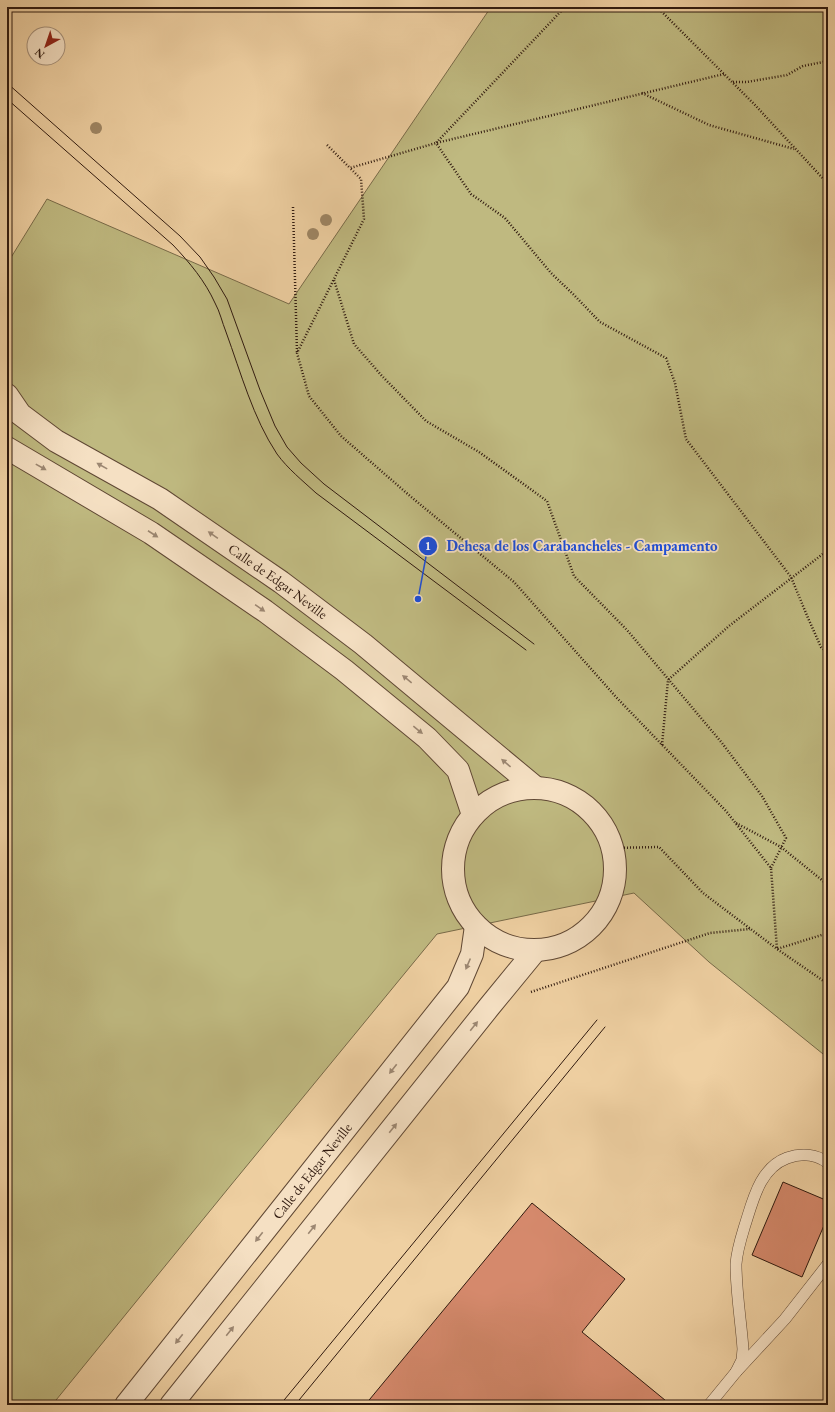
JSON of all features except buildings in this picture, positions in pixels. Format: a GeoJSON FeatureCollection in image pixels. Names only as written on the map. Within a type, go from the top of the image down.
{"type":"FeatureCollection","features":[{"type":"Feature","properties":{"kind":"street","name":"Calle de Edgar Neville"},"geometry":{"type":"LineString","coordinates":[[7,395],[20,414],[56,441],[160,499],[281,582],[363,644],[536,788]]}},
{"type":"Feature","properties":{"kind":"street"},"geometry":{"type":"LineString","coordinates":[[7,448],[152,533],[264,611],[344,670],[427,738],[458,770],[473,815]]}},
{"type":"Feature","properties":{"kind":"street"},"geometry":{"type":"LineString","coordinates":[[536,788],[561,793],[584,806],[601,824],[612,848],[615,872],[610,896],[599,918],[582,935],[560,946],[536,951],[514,948],[493,940],[476,926],[461,906],[454,883],[453,859],[460,836],[473,815],[491,800],[513,791],[536,788]]}},
{"type":"Feature","properties":{"kind":"street","name":"Calle de Edgar Neville"},"geometry":{"type":"LineString","coordinates":[[126,1405],[458,987],[472,954],[476,926]]}},
{"type":"Feature","properties":{"kind":"street"},"geometry":{"type":"LineString","coordinates":[[171,1405],[536,951]]}},
{"type":"Feature","properties":{"kind":"lane"},"geometry":{"type":"LineString","coordinates":[[736,1372],[742,1360],[743,1349],[736,1262],[738,1248],[753,1198],[765,1175],[782,1160],[796,1155],[809,1155],[823,1159],[828,1163]]}},
{"type":"Feature","properties":{"kind":"lane"},"geometry":{"type":"LineString","coordinates":[[709,1405],[736,1372],[785,1319],[828,1264]]}},
{"type":"Feature","properties":{"kind":"path"},"geometry":{"type":"LineString","coordinates":[[436,143],[565,7]]}},
{"type":"Feature","properties":{"kind":"path"},"geometry":{"type":"LineString","coordinates":[[658,7],[732,82],[828,184]]}},
{"type":"Feature","properties":{"kind":"path"},"geometry":{"type":"LineString","coordinates":[[732,82],[747,82],[787,75],[803,66],[828,61]]}},
{"type":"Feature","properties":{"kind":"path"},"geometry":{"type":"LineString","coordinates":[[350,168],[436,143],[724,74]]}},
{"type":"Feature","properties":{"kind":"path"},"geometry":{"type":"LineString","coordinates":[[642,93],[709,124],[795,149]]}},
{"type":"Feature","properties":{"kind":"path"},"geometry":{"type":"LineString","coordinates":[[436,143],[471,194],[505,218],[551,273],[600,322],[666,358],[675,383],[686,439],[791,577],[821,647],[828,653]]}},
{"type":"Feature","properties":{"kind":"path"},"geometry":{"type":"LineString","coordinates":[[297,353],[364,219],[362,179],[327,145]]}},
{"type":"Feature","properties":{"kind":"path"},"geometry":{"type":"LineString","coordinates":[[293,206],[297,353],[309,396],[341,436],[410,496],[514,582],[616,697],[726,811],[771,868]]}},
{"type":"Feature","properties":{"kind":"path"},"geometry":{"type":"LineString","coordinates":[[333,280],[354,344],[382,376],[426,421],[479,452],[547,502],[574,576],[627,630],[722,743],[762,796],[786,838],[771,868],[776,949]]}},
{"type":"Feature","properties":{"kind":"path"},"geometry":{"type":"LineString","coordinates":[[662,745],[668,680],[730,626],[791,577],[828,550]]}},
{"type":"Feature","properties":{"kind":"path"},"geometry":{"type":"LineString","coordinates":[[735,823],[781,847],[828,885]]}},
{"type":"Feature","properties":{"kind":"path"},"geometry":{"type":"LineString","coordinates":[[612,848],[659,847],[703,893],[776,949],[828,984]]}},
{"type":"Feature","properties":{"kind":"path"},"geometry":{"type":"LineString","coordinates":[[526,994],[710,932],[750,928]]}},
{"type":"Feature","properties":{"kind":"path"},"geometry":{"type":"LineString","coordinates":[[776,949],[828,933]]}},
{"type":"Feature","properties":{"kind":"shaded area"},"geometry":{"type":"Polygon","coordinates":[[[491,7],[828,7],[828,1058],[709,962],[634,893],[437,934],[52,1405],[7,1405],[7,264],[47,199],[289,304],[491,7]]]}},
{"type":"Feature","properties":{"kind":"tram line"},"geometry":{"type":"LineString","coordinates":[[7,83],[180,236],[200,257],[227,299],[260,390],[275,426],[287,447],[301,463],[324,484],[534,644]]}},
{"type":"Feature","properties":{"kind":"tram line"},"geometry":{"type":"LineString","coordinates":[[7,99],[173,245],[197,272],[207,287],[218,310],[248,395],[261,426],[277,454],[286,465],[316,493],[526,650]]}},
{"type":"Feature","properties":{"kind":"tram line"},"geometry":{"type":"LineString","coordinates":[[280,1405],[597,1020]]}},
{"type":"Feature","properties":{"kind":"tram line"},"geometry":{"type":"LineString","coordinates":[[295,1405],[605,1027]]}},
{"type":"Feature","properties":{"kind":"place","name":"Dehesa de los Carabancheles - Campamento"},"geometry":{"type":"Point","coordinates":[418,599]}}]}
